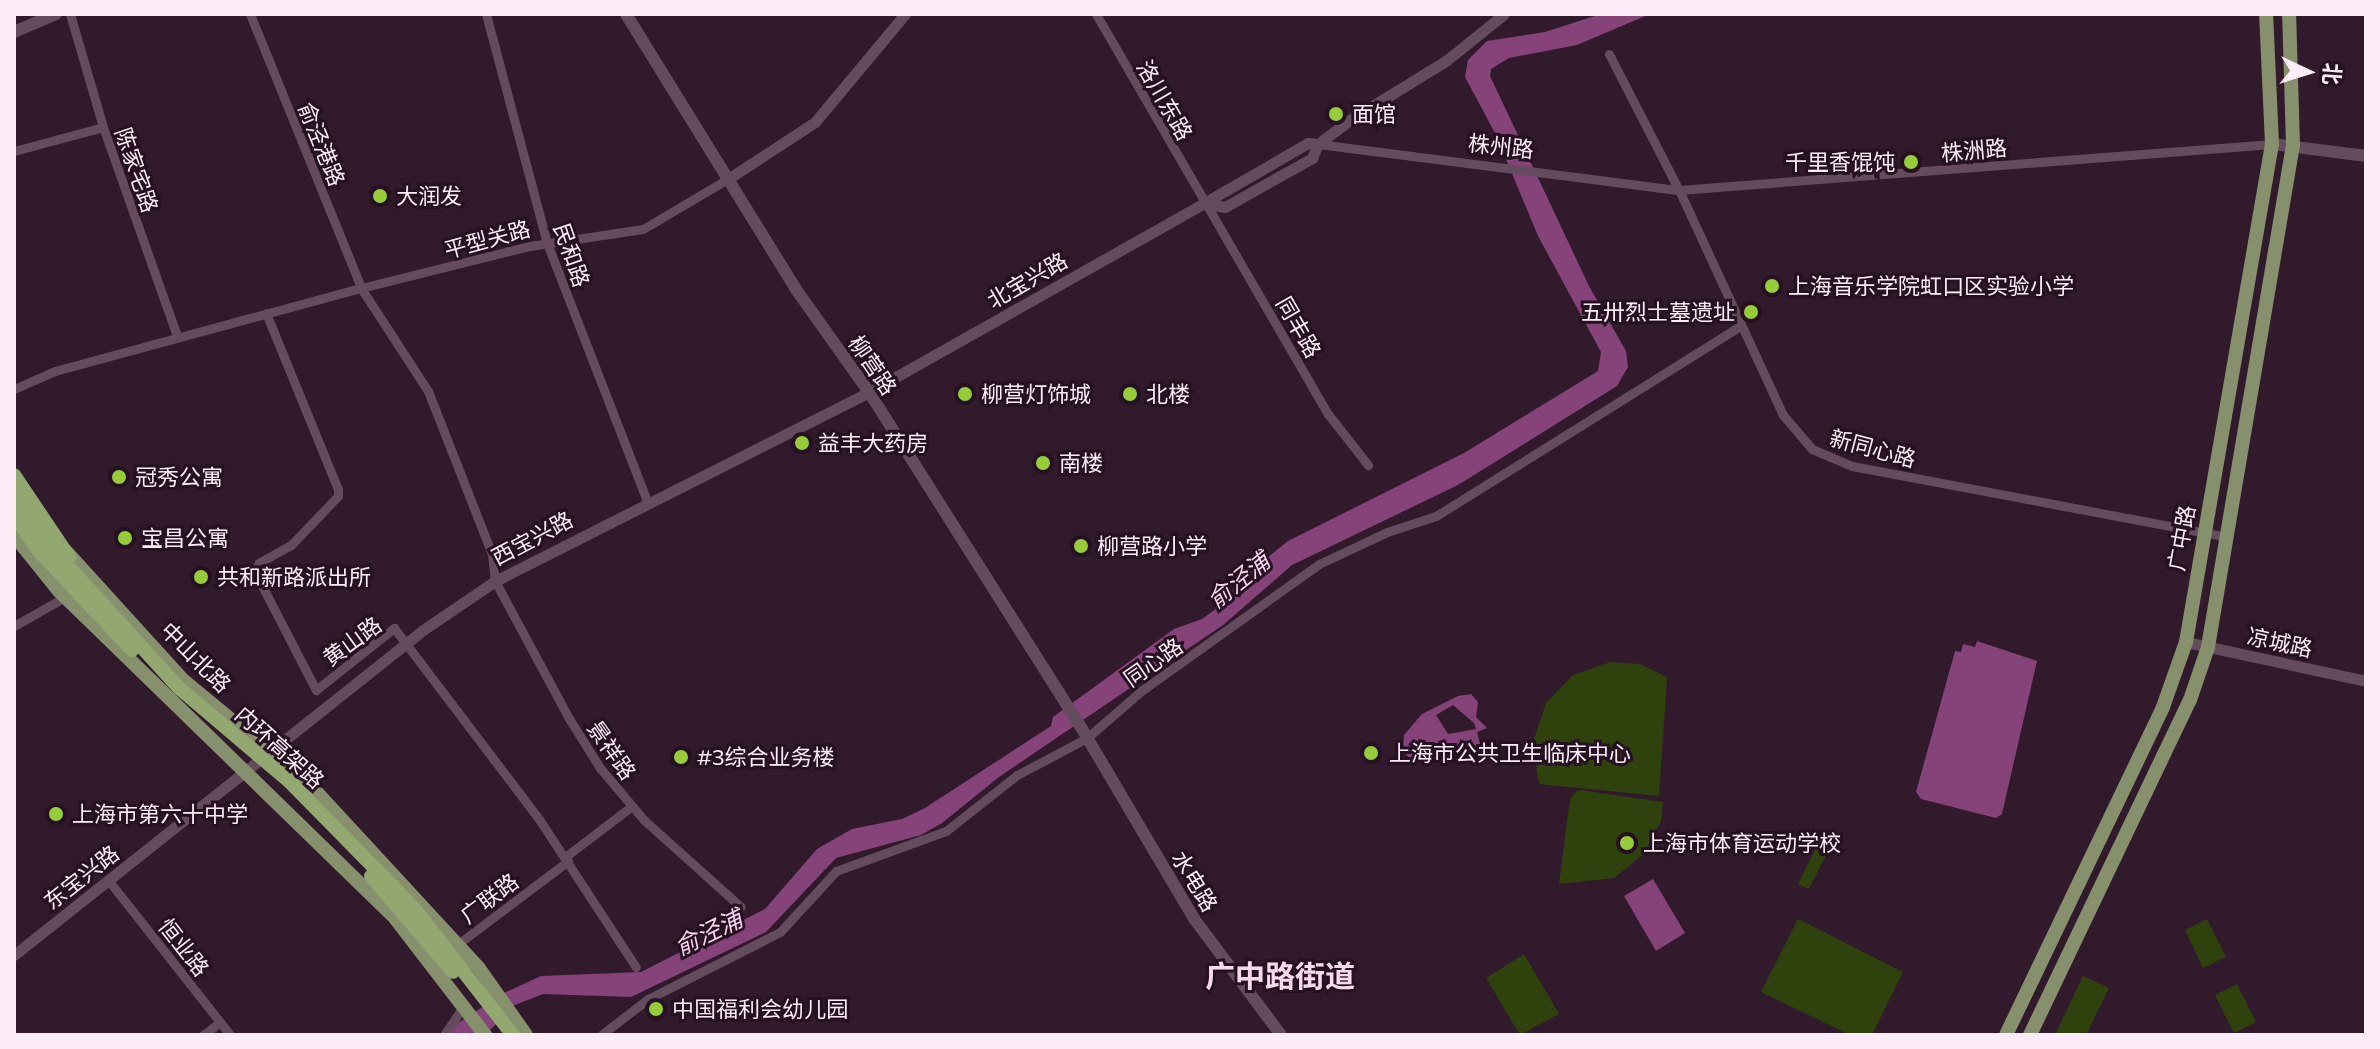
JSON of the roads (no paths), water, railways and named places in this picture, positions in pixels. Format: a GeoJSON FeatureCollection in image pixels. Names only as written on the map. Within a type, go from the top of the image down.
{"type":"FeatureCollection","features":[{"type":"Feature","properties":{"kind":"highway"},"geometry":{"type":"LineString","coordinates":[[14,475],[96,597]]}},
{"type":"Feature","properties":{"kind":"highway","name":"内环高架路"},"geometry":{"type":"LineString","coordinates":[[14,496],[48,544],[179,688],[290,782],[414,908],[513,1035]]}},
{"type":"Feature","properties":{"kind":"highway","name":"内环高架路"},"geometry":{"type":"LineString","coordinates":[[14,515],[39,551],[173,694],[283,788],[369,874],[501,1035]]}},
{"type":"Feature","properties":{"kind":"main road"},"geometry":{"type":"LineString","coordinates":[[14,32],[56,14]]}},
{"type":"Feature","properties":{"kind":"main road","name":"柳营路"},"geometry":{"type":"LineString","coordinates":[[626,14],[731,177],[795,288],[869,392],[1084,734]]}},
{"type":"Feature","properties":{"kind":"main road","name":"广中路"},"geometry":{"type":"LineString","coordinates":[[2006,1035],[2163,707],[2186,642],[2272,144],[2266,14]]}},
{"type":"Feature","properties":{"kind":"main road","name":"广中路"},"geometry":{"type":"LineString","coordinates":[[2030,1035],[2190,700],[2208,647],[2223,536],[2293,145],[2289,14]]}},
{"type":"Feature","properties":{"kind":"main road"},"geometry":{"type":"LineString","coordinates":[[2272,144],[2366,156]]}},
{"type":"Feature","properties":{"kind":"main road","name":"中山北路"},"geometry":{"type":"LineString","coordinates":[[14,485],[54,538],[184,681],[309,784],[457,945],[492,986],[526,1035]]}},
{"type":"Feature","properties":{"kind":"main road"},"geometry":{"type":"LineString","coordinates":[[14,535],[65,597],[395,918],[485,1035]]}},
{"type":"Feature","properties":{"kind":"main road","name":"水电路"},"geometry":{"type":"LineString","coordinates":[[1084,734],[1195,920],[1281,1035]]}},
{"type":"Feature","properties":{"kind":"street","name":"陈家宅路"},"geometry":{"type":"LineString","coordinates":[[70,14],[103,127],[177,336]]}},
{"type":"Feature","properties":{"kind":"street","name":"俞泾港路"},"geometry":{"type":"LineString","coordinates":[[250,14],[361,288],[428,391],[492,554],[495,581]]}},
{"type":"Feature","properties":{"kind":"street","name":"民和路"},"geometry":{"type":"LineString","coordinates":[[486,14],[547,243],[647,501]]}},
{"type":"Feature","properties":{"kind":"street","name":"平型关路"},"geometry":{"type":"LineString","coordinates":[[14,389],[55,371],[361,288],[547,243],[643,229],[815,122],[905,14]]}},
{"type":"Feature","properties":{"kind":"street","name":"洛川东路"},"geometry":{"type":"LineString","coordinates":[[1096,14],[1204,203]]}},
{"type":"Feature","properties":{"kind":"street","name":"北宝兴路"},"geometry":{"type":"LineString","coordinates":[[869,392],[1308,143],[1318,144],[1447,60],[1504,14]]}},
{"type":"Feature","properties":{"kind":"street","name":"新同心路"},"geometry":{"type":"LineString","coordinates":[[1609,54],[1679,190],[1739,327],[1789,425],[1812,449],[1830,459],[2223,536]]}},
{"type":"Feature","properties":{"kind":"street"},"geometry":{"type":"LineString","coordinates":[[14,151],[103,127]]}},
{"type":"Feature","properties":{"kind":"street","name":"株州路"},"geometry":{"type":"LineString","coordinates":[[1318,144],[1541,168],[1679,190]]}},
{"type":"Feature","properties":{"kind":"street","name":"株洲路"},"geometry":{"type":"LineString","coordinates":[[1679,190],[2272,144]]}},
{"type":"Feature","properties":{"kind":"street","name":"同丰路"},"geometry":{"type":"LineString","coordinates":[[1204,203],[1328,414],[1368,465]]}},
{"type":"Feature","properties":{"kind":"street","name":"黄山路"},"geometry":{"type":"LineString","coordinates":[[266,313],[338,489],[338,496],[291,545],[256,567],[256,578],[316,690],[394,628],[567,859],[636,967]]}},
{"type":"Feature","properties":{"kind":"street","name":"同心路"},"geometry":{"type":"LineString","coordinates":[[601,1035],[648,999],[769,940],[836,871],[937,837],[1017,775],[1084,734],[1319,564],[1387,532],[1436,516],[1739,327]]}},
{"type":"Feature","properties":{"kind":"street","name":"西宝兴路"},"geometry":{"type":"LineString","coordinates":[[248,772],[406,644],[495,581],[647,501],[869,392]]}},
{"type":"Feature","properties":{"kind":"street","name":"景祥路"},"geometry":{"type":"LineString","coordinates":[[495,581],[582,741],[632,806],[741,907]]}},
{"type":"Feature","properties":{"kind":"street"},"geometry":{"type":"LineString","coordinates":[[14,626],[65,597]]}},
{"type":"Feature","properties":{"kind":"street","name":"凉城路"},"geometry":{"type":"LineString","coordinates":[[2186,642],[2366,681]]}},
{"type":"Feature","properties":{"kind":"street","name":"东宝兴路"},"geometry":{"type":"LineString","coordinates":[[14,955],[248,772]]}},
{"type":"Feature","properties":{"kind":"street","name":"广联路"},"geometry":{"type":"LineString","coordinates":[[432,964],[632,806]]}},
{"type":"Feature","properties":{"kind":"street","name":"恒业路"},"geometry":{"type":"LineString","coordinates":[[109,881],[230,1035]]}},
{"type":"Feature","properties":{"kind":"street"},"geometry":{"type":"LineString","coordinates":[[444,1035],[465,1007]]}},
{"type":"Feature","properties":{"kind":"street"},"geometry":{"type":"LineString","coordinates":[[203,1035],[220,1022]]}},
{"type":"Feature","properties":{"kind":"place","name":"面馆"},"geometry":{"type":"Point","coordinates":[1336,114]}},
{"type":"Feature","properties":{"kind":"place","name":"千里香馄饨"},"geometry":{"type":"Point","coordinates":[1911,162]}},
{"type":"Feature","properties":{"kind":"place","name":"大润发"},"geometry":{"type":"Point","coordinates":[380,196]}},
{"type":"Feature","properties":{"kind":"place","name":"上海音乐学院虹口区实验小学"},"geometry":{"type":"Point","coordinates":[1772,286]}},
{"type":"Feature","properties":{"kind":"place","name":"五卅烈士墓遗址"},"geometry":{"type":"Point","coordinates":[1751,312]}},
{"type":"Feature","properties":{"kind":"place","name":"柳营灯饰城"},"geometry":{"type":"Point","coordinates":[965,394]}},
{"type":"Feature","properties":{"kind":"place","name":"北楼"},"geometry":{"type":"Point","coordinates":[1130,394]}},
{"type":"Feature","properties":{"kind":"place","name":"益丰大药房"},"geometry":{"type":"Point","coordinates":[802,443]}},
{"type":"Feature","properties":{"kind":"place","name":"南楼"},"geometry":{"type":"Point","coordinates":[1043,463]}},
{"type":"Feature","properties":{"kind":"place","name":"冠秀公寓"},"geometry":{"type":"Point","coordinates":[119,477]}},
{"type":"Feature","properties":{"kind":"place","name":"宝昌公寓"},"geometry":{"type":"Point","coordinates":[125,538]}},
{"type":"Feature","properties":{"kind":"place","name":"柳营路小学"},"geometry":{"type":"Point","coordinates":[1081,546]}},
{"type":"Feature","properties":{"kind":"place","name":"共和新路派出所"},"geometry":{"type":"Point","coordinates":[201,577]}},
{"type":"Feature","properties":{"kind":"place","name":"上海市公共卫生临床中心"},"geometry":{"type":"Point","coordinates":[1371,753]}},
{"type":"Feature","properties":{"kind":"place","name":"#3综合业务楼"},"geometry":{"type":"Point","coordinates":[681,757]}},
{"type":"Feature","properties":{"kind":"place","name":"上海市第六十中学"},"geometry":{"type":"Point","coordinates":[56,814]}},
{"type":"Feature","properties":{"kind":"place","name":"上海市体育运动学校"},"geometry":{"type":"Point","coordinates":[1627,843]}},
{"type":"Feature","properties":{"kind":"place","name":"中国福利会幼儿园"},"geometry":{"type":"Point","coordinates":[656,1009]}},
{"type":"Feature","properties":{"kind":"district","name":"广中路街道"},"geometry":{"type":"Point","coordinates":[1280,975]}},
{"type":"Feature","properties":{"kind":"water label","name":"俞泾浦"},"geometry":{"type":"Point","coordinates":[1238,580]}},
{"type":"Feature","properties":{"kind":"water label","name":"俞泾浦"},"geometry":{"type":"Point","coordinates":[708,932]}}]}
